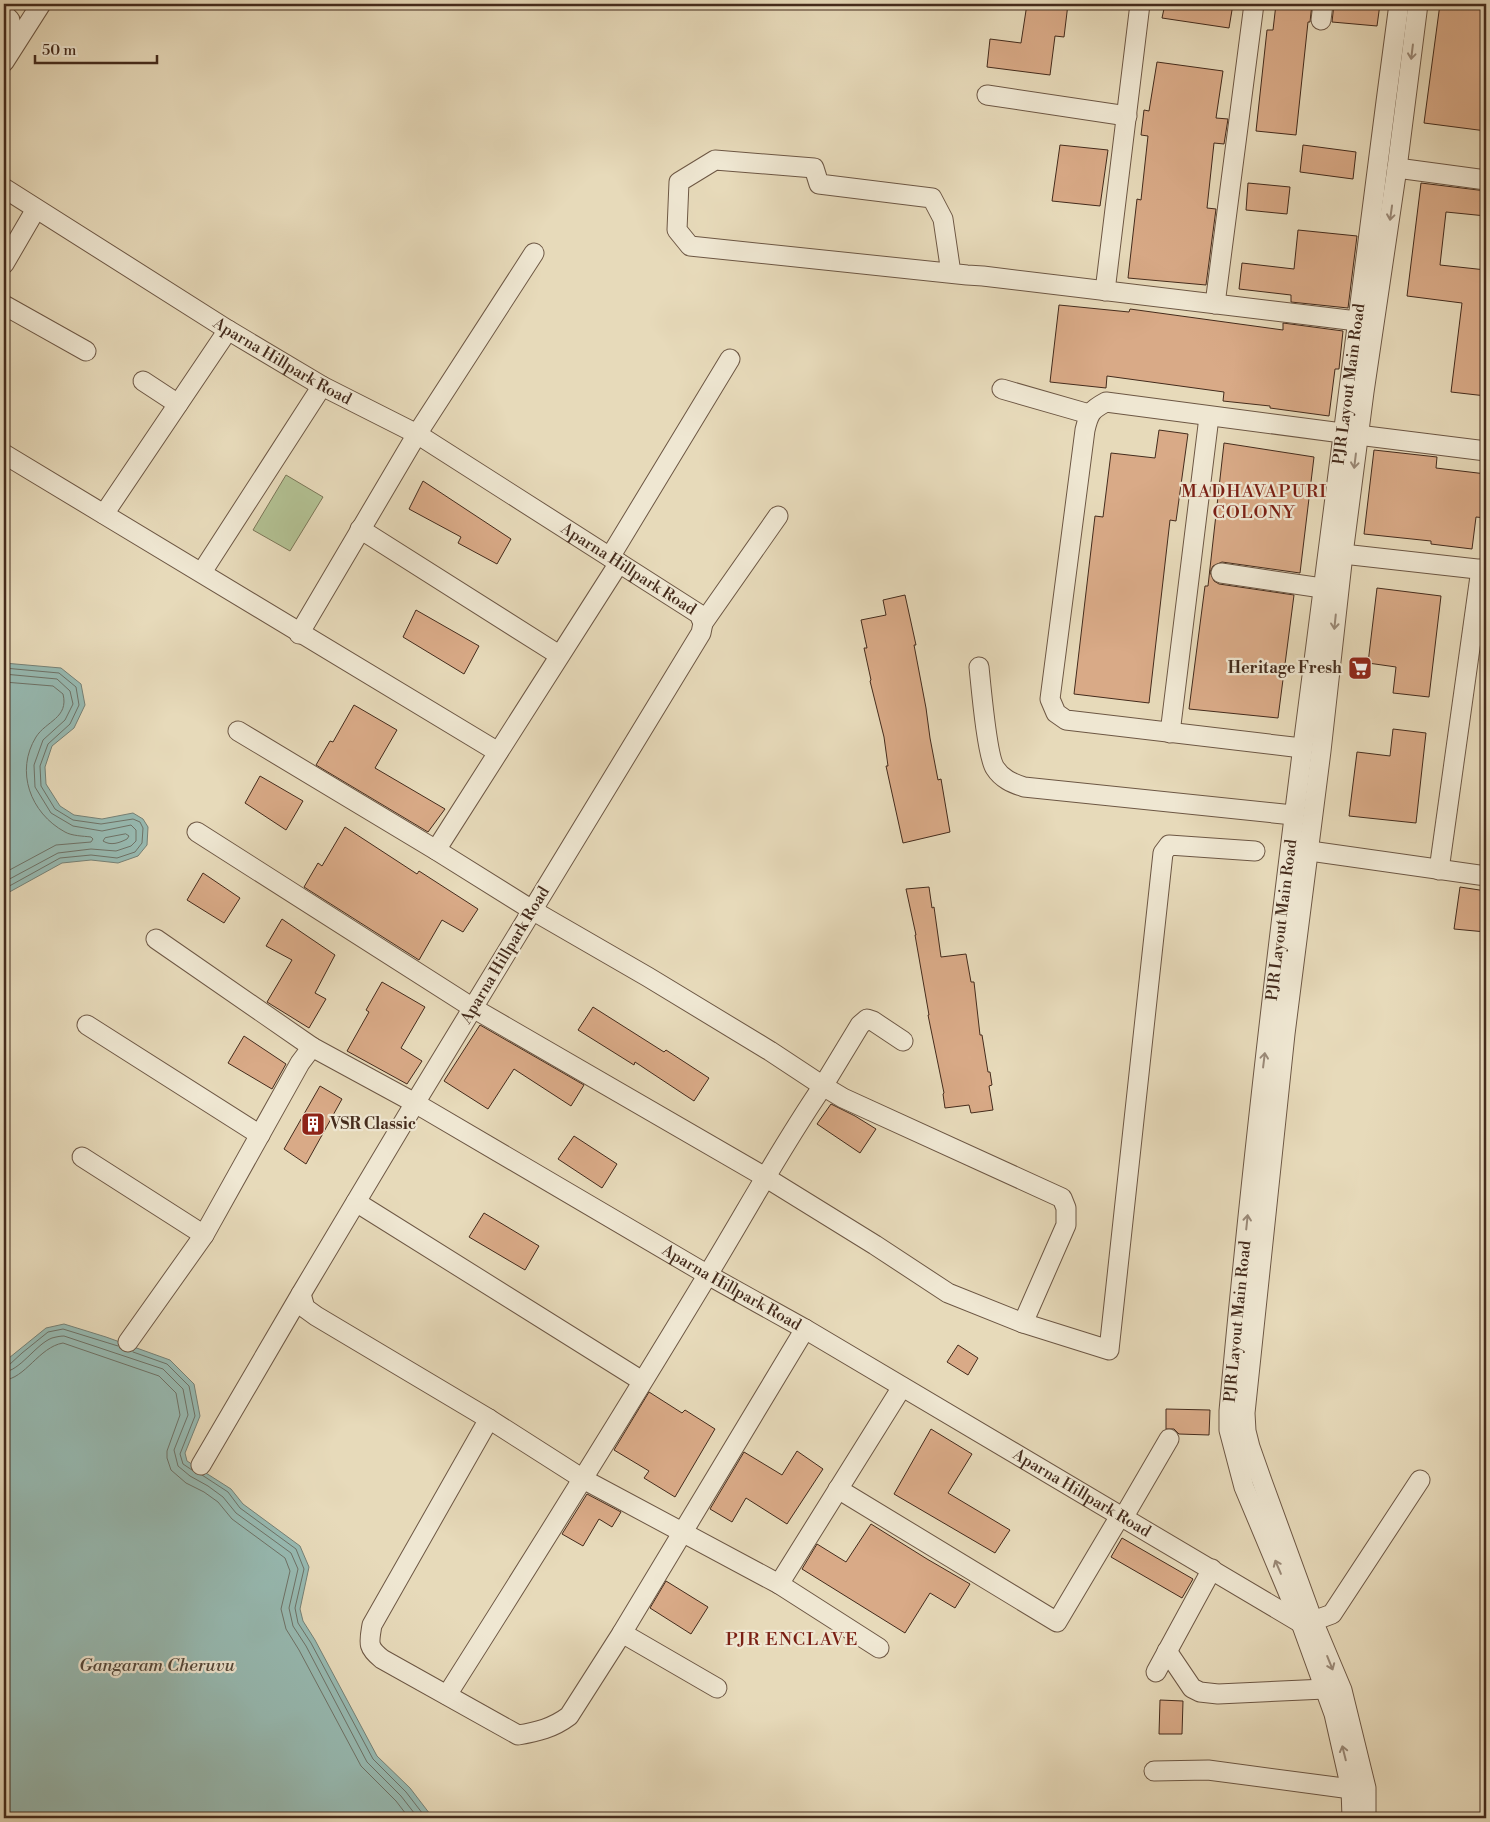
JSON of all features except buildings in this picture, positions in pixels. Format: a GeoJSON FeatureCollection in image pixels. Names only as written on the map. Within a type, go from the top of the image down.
{"type":"FeatureCollection","features":[{"type":"Feature","properties":{"kind":"street"},"geometry":{"type":"LineString","coordinates":[[6,47],[41,4]]}},
{"type":"Feature","properties":{"kind":"street"},"geometry":{"type":"LineString","coordinates":[[1105,291],[1140,4]]}},
{"type":"Feature","properties":{"kind":"street"},"geometry":{"type":"LineString","coordinates":[[1215,304],[1254,4]]}},
{"type":"Feature","properties":{"kind":"street","name":"PJR Layout Main Road"},"geometry":{"type":"LineString","coordinates":[[1352,1818],[1351,1790],[1334,1714],[1325,1689],[1281,1535],[1250,1446],[1246,1431],[1245,1413],[1285,1034],[1299,849],[1294,815],[1322,588],[1350,434],[1356,390],[1357,321],[1399,4]]}},
{"type":"Feature","properties":{"kind":"street"},"geometry":{"type":"LineString","coordinates":[[1356,390],[1397,168],[1418,4]]}},
{"type":"Feature","properties":{"kind":"street"},"geometry":{"type":"LineString","coordinates":[[4,14],[10,20],[6,47]]}},
{"type":"Feature","properties":{"kind":"street"},"geometry":{"type":"LineString","coordinates":[[987,95],[1127,116]]}},
{"type":"Feature","properties":{"kind":"street"},"geometry":{"type":"LineString","coordinates":[[951,273],[943,219],[932,198],[820,184],[814,168],[715,160],[679,182],[677,230],[690,246],[951,273],[1357,321]]}},
{"type":"Feature","properties":{"kind":"street"},"geometry":{"type":"LineString","coordinates":[[1397,168],[1486,180]]}},
{"type":"Feature","properties":{"kind":"street","name":"Aparna Hillpark Road"},"geometry":{"type":"LineString","coordinates":[[4,188],[228,330],[322,386],[417,434],[699,614],[703,623],[701,633],[415,1103],[805,1329],[1122,1517],[1307,1622]]}},
{"type":"Feature","properties":{"kind":"street"},"geometry":{"type":"LineString","coordinates":[[4,264],[36,208]]}},
{"type":"Feature","properties":{"kind":"street"},"geometry":{"type":"LineString","coordinates":[[299,634],[417,434],[534,253]]}},
{"type":"Feature","properties":{"kind":"street"},"geometry":{"type":"LineString","coordinates":[[4,305],[86,351]]}},
{"type":"Feature","properties":{"kind":"street"},"geometry":{"type":"LineString","coordinates":[[104,514],[228,330]]}},
{"type":"Feature","properties":{"kind":"street"},"geometry":{"type":"LineString","coordinates":[[436,850],[560,655],[730,359]]}},
{"type":"Feature","properties":{"kind":"street"},"geometry":{"type":"LineString","coordinates":[[142,380],[178,404]]}},
{"type":"Feature","properties":{"kind":"street"},"geometry":{"type":"LineString","coordinates":[[202,572],[322,386]]}},
{"type":"Feature","properties":{"kind":"street"},"geometry":{"type":"LineString","coordinates":[[1002,389],[1089,414]]}},
{"type":"Feature","properties":{"kind":"street"},"geometry":{"type":"LineString","coordinates":[[1302,748],[1066,720],[1056,713],[1050,699],[1085,430],[1089,414],[1106,402],[1209,417],[1486,451]]}},
{"type":"Feature","properties":{"kind":"street"},"geometry":{"type":"LineString","coordinates":[[1170,733],[1209,417]]}},
{"type":"Feature","properties":{"kind":"street"},"geometry":{"type":"LineString","coordinates":[[1350,434],[1343,554],[1299,849],[1486,876]]}},
{"type":"Feature","properties":{"kind":"street"},"geometry":{"type":"LineString","coordinates":[[4,454],[202,572],[299,634],[498,752]]}},
{"type":"Feature","properties":{"kind":"street"},"geometry":{"type":"LineString","coordinates":[[703,623],[778,516]]}},
{"type":"Feature","properties":{"kind":"street"},"geometry":{"type":"LineString","coordinates":[[360,529],[560,655]]}},
{"type":"Feature","properties":{"kind":"street"},"geometry":{"type":"LineString","coordinates":[[1343,554],[1483,569],[1439,870]]}},
{"type":"Feature","properties":{"kind":"street"},"geometry":{"type":"LineString","coordinates":[[1221,573],[1322,588]]}},
{"type":"Feature","properties":{"kind":"street"},"geometry":{"type":"LineString","coordinates":[[979,667],[994,767],[1006,780],[1024,787],[1294,815]]}},
{"type":"Feature","properties":{"kind":"street"},"geometry":{"type":"LineString","coordinates":[[238,731],[532,910],[721,1021],[843,1098],[1062,1198],[1066,1208],[1066,1224],[1023,1323]]}},
{"type":"Feature","properties":{"kind":"street"},"geometry":{"type":"LineString","coordinates":[[197,832],[473,1008],[765,1177],[948,1293],[1023,1323],[1109,1350],[1163,853],[1169,845],[1255,852]]}},
{"type":"Feature","properties":{"kind":"street","name":"PJR Layout Main Road"},"geometry":{"type":"LineString","coordinates":[[1299,849],[1258,1113],[1229,1412],[1229,1430],[1244,1487],[1307,1622],[1342,1690],[1366,1788],[1366,1818]]}},
{"type":"Feature","properties":{"kind":"street"},"geometry":{"type":"LineString","coordinates":[[156,939],[312,1047],[415,1103],[201,1465]]}},
{"type":"Feature","properties":{"kind":"street"},"geometry":{"type":"LineString","coordinates":[[447,1696],[583,1479],[765,1177],[860,1025],[867,1019],[873,1021],[903,1041]]}},
{"type":"Feature","properties":{"kind":"street"},"geometry":{"type":"LineString","coordinates":[[86,1025],[260,1135]]}},
{"type":"Feature","properties":{"kind":"street"},"geometry":{"type":"LineString","coordinates":[[128,1342],[204,1235],[300,1063],[312,1047]]}},
{"type":"Feature","properties":{"kind":"street"},"geometry":{"type":"LineString","coordinates":[[82,1157],[204,1235]]}},
{"type":"Feature","properties":{"kind":"street"},"geometry":{"type":"LineString","coordinates":[[356,1202],[642,1381]]}},
{"type":"Feature","properties":{"kind":"street"},"geometry":{"type":"LineString","coordinates":[[301,1294],[305,1308],[316,1316],[489,1419],[583,1479],[778,1584],[879,1648]]}},
{"type":"Feature","properties":{"kind":"street"},"geometry":{"type":"LineString","coordinates":[[489,1419],[372,1625],[369,1642],[373,1652],[382,1659],[518,1735],[539,1732],[559,1724],[569,1716],[622,1633],[805,1329]]}},
{"type":"Feature","properties":{"kind":"street"},"geometry":{"type":"LineString","coordinates":[[778,1584],[902,1387]]}},
{"type":"Feature","properties":{"kind":"street"},"geometry":{"type":"LineString","coordinates":[[838,1489],[1057,1622],[1169,1440]]}},
{"type":"Feature","properties":{"kind":"street"},"geometry":{"type":"LineString","coordinates":[[1307,1622],[1332,1614],[1420,1480]]}},
{"type":"Feature","properties":{"kind":"street"},"geometry":{"type":"LineString","coordinates":[[1156,1672],[1212,1569]]}},
{"type":"Feature","properties":{"kind":"street"},"geometry":{"type":"LineString","coordinates":[[622,1633],[717,1688]]}},
{"type":"Feature","properties":{"kind":"street"},"geometry":{"type":"LineString","coordinates":[[1167,1651],[1192,1688],[1200,1692],[1218,1694],[1325,1689]]}},
{"type":"Feature","properties":{"kind":"street"},"geometry":{"type":"LineString","coordinates":[[1154,1771],[1208,1770],[1351,1790]]}},
{"type":"Feature","properties":{"kind":"green space"},"geometry":{"type":"Polygon","coordinates":[[[286,475],[323,497],[290,551],[253,530],[286,475]]]}},
{"type":"Feature","properties":{"kind":"water"},"geometry":{"type":"Polygon","coordinates":[[[4,663],[61,668],[81,684],[85,705],[74,728],[52,746],[45,767],[46,784],[60,806],[74,815],[102,819],[133,813],[143,819],[148,827],[147,845],[138,856],[118,863],[91,860],[62,863],[4,895],[4,663]]]}},
{"type":"Feature","properties":{"kind":"water","name":"Gangaram Cheruvu"},"geometry":{"type":"Polygon","coordinates":[[[64,1324],[170,1360],[194,1384],[200,1416],[185,1453],[187,1461],[231,1489],[243,1504],[300,1546],[309,1567],[300,1609],[303,1621],[377,1756],[410,1788],[433,1818],[4,1818],[4,1362],[46,1328],[64,1324]]]}},
{"type":"Feature","properties":{"kind":"place","name":"Heritage Fresh"},"geometry":{"type":"Point","coordinates":[1360,668]}},
{"type":"Feature","properties":{"kind":"place","name":"VSR Classic"},"geometry":{"type":"Point","coordinates":[313,1124]}},
{"type":"Feature","properties":{"kind":"district","name":"MADHAVAPURI COLONY"},"geometry":{"type":"Point","coordinates":[1254,501]}},
{"type":"Feature","properties":{"kind":"district","name":"PJR ENCLAVE"},"geometry":{"type":"Point","coordinates":[792,1639]}}]}
